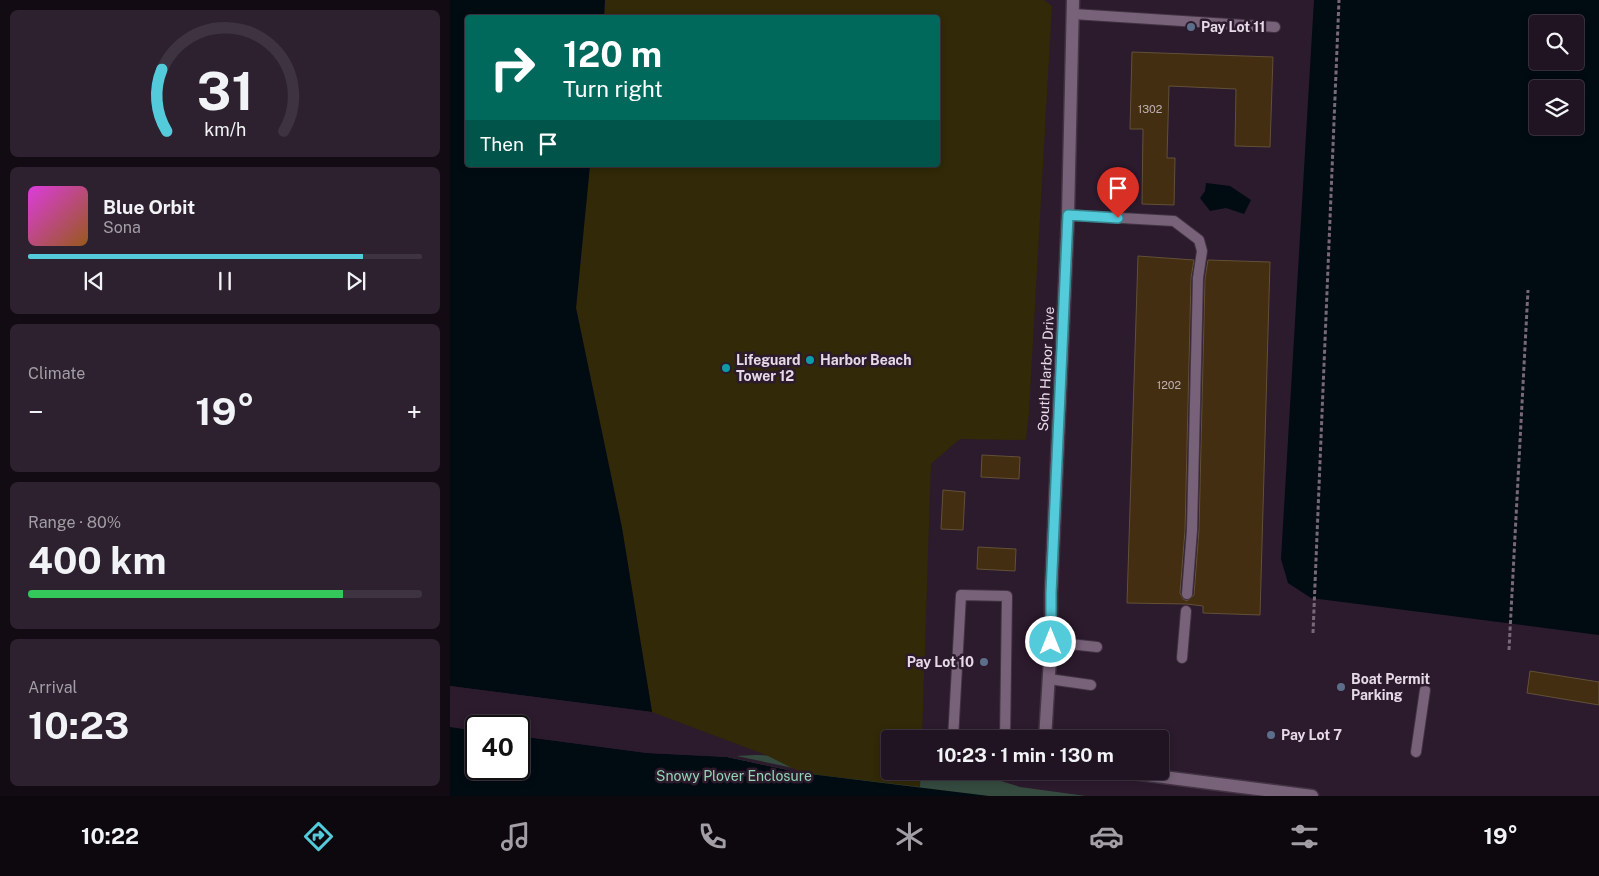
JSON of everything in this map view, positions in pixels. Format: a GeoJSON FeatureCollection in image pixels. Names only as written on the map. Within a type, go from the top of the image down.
{"type":"FeatureCollection","features":[{"type":"Feature","properties":{"kind":"street","name":"South Harbor Drive"},"geometry":{"type":"LineString","coordinates":[[1046,730],[1051,642],[1051,593],[1068,215],[1073,0]]}},
{"type":"Feature","properties":{"kind":"street"},"geometry":{"type":"LineString","coordinates":[[1169,778],[1312,796]]}},
{"type":"Feature","properties":{"kind":"lane"},"geometry":{"type":"LineString","coordinates":[[1073,14],[1275,27]]}},
{"type":"Feature","properties":{"kind":"lane"},"geometry":{"type":"LineString","coordinates":[[1068,215],[1174,221],[1200,240],[1202,251],[1198,278],[1192,530],[1187,594]]}},
{"type":"Feature","properties":{"kind":"lane"},"geometry":{"type":"LineString","coordinates":[[954,730],[961,595],[1007,596],[1005,730]]}},
{"type":"Feature","properties":{"kind":"lane"},"geometry":{"type":"LineString","coordinates":[[1182,658],[1186,611]]}},
{"type":"Feature","properties":{"kind":"lane"},"geometry":{"type":"LineString","coordinates":[[1051,642],[1097,647]]}},
{"type":"Feature","properties":{"kind":"lane"},"geometry":{"type":"LineString","coordinates":[[1049,679],[1091,685]]}},
{"type":"Feature","properties":{"kind":"lane"},"geometry":{"type":"LineString","coordinates":[[1416,752],[1425,690]]}},
{"type":"Feature","properties":{"kind":"path"},"geometry":{"type":"LineString","coordinates":[[1314,633],[1339,0]]}},
{"type":"Feature","properties":{"kind":"path"},"geometry":{"type":"LineString","coordinates":[[1509,650],[1528,290]]}},
{"type":"Feature","properties":{"kind":"green space","name":"Snowy Plover Enclosure"},"geometry":{"type":"Polygon","coordinates":[[[756,755],[846,759],[881,769],[881,780],[998,780],[1020,787],[1086,796],[658,796],[652,760],[756,755]]]}},
{"type":"Feature","properties":{"kind":"sand","name":"Harbor Beach"},"geometry":{"type":"Polygon","coordinates":[[[605,0],[1044,0],[1052,6],[1026,440],[960,439],[931,464],[922,730],[881,730],[881,780],[920,780],[920,787],[802,773],[766,755],[652,712],[622,528],[576,308],[590,167],[940,167],[940,15],[604,15],[605,0]]]}},
{"type":"Feature","properties":{"kind":"shaded area"},"geometry":{"type":"Polygon","coordinates":[[[450,0],[605,0],[604,15],[465,15],[465,167],[590,167],[576,308],[622,528],[652,712],[450,686],[450,0]]]}},
{"type":"Feature","properties":{"kind":"shaded area"},"geometry":{"type":"Polygon","coordinates":[[[1314,0],[1599,0],[1599,635],[1311,598],[1288,583],[1281,559],[1314,0]]]}},
{"type":"Feature","properties":{"kind":"shaded area"},"geometry":{"type":"Polygon","coordinates":[[[1206,183],[1230,186],[1251,200],[1244,214],[1226,208],[1210,211],[1200,198],[1205,191],[1206,183]]]}},
{"type":"Feature","properties":{"kind":"shaded area"},"geometry":{"type":"Polygon","coordinates":[[[450,727],[465,729],[465,780],[530,780],[530,737],[647,753],[727,757],[802,773],[989,796],[450,796],[450,727]]]}},
{"type":"Feature","properties":{"kind":"pier"},"geometry":{"type":"Polygon","coordinates":[[[450,686],[652,712],[654,713],[450,689],[450,686]]]}},
{"type":"Feature","properties":{"kind":"pier"},"geometry":{"type":"Polygon","coordinates":[[[530,735],[648,751],[727,754],[793,768],[802,773],[727,757],[647,753],[530,737],[530,735]]]}},
{"type":"Feature","properties":{"kind":"building"},"geometry":{"type":"Polygon","coordinates":[[[1132,52],[1273,57],[1270,147],[1235,146],[1236,89],[1169,86],[1167,158],[1175,158],[1174,205],[1142,204],[1143,129],[1130,129],[1132,52]]]}},
{"type":"Feature","properties":{"kind":"building"},"geometry":{"type":"Polygon","coordinates":[[[1138,256],[1194,260],[1191,278],[1185,530],[1180,593],[1183,599],[1187,601],[1194,595],[1199,530],[1205,279],[1208,260],[1270,262],[1260,615],[1203,613],[1203,606],[1187,604],[1127,603],[1138,256]]]}},
{"type":"Feature","properties":{"kind":"building"},"geometry":{"type":"Polygon","coordinates":[[[982,455],[1020,457],[1019,479],[981,477],[982,455]]]}},
{"type":"Feature","properties":{"kind":"building"},"geometry":{"type":"Polygon","coordinates":[[[943,490],[965,492],[963,530],[941,529],[943,490]]]}},
{"type":"Feature","properties":{"kind":"building"},"geometry":{"type":"Polygon","coordinates":[[[978,547],[1016,549],[1015,571],[977,569],[978,547]]]}},
{"type":"Feature","properties":{"kind":"building"},"geometry":{"type":"Polygon","coordinates":[[[1530,671],[1599,682],[1599,705],[1527,693],[1530,671]]]}},
{"type":"Feature","properties":{"kind":"place","name":"Pay Lot 11"},"geometry":{"type":"Point","coordinates":[1191,27]}},
{"type":"Feature","properties":{"kind":"place","name":"Harbor Beach"},"geometry":{"type":"Point","coordinates":[810,360]}},
{"type":"Feature","properties":{"kind":"place","name":"Lifeguard Tower 12"},"geometry":{"type":"Point","coordinates":[726,368]}},
{"type":"Feature","properties":{"kind":"place","name":"Pay Lot 10"},"geometry":{"type":"Point","coordinates":[984,662]}},
{"type":"Feature","properties":{"kind":"place","name":"Boat Permit Parking"},"geometry":{"type":"Point","coordinates":[1341,687]}},
{"type":"Feature","properties":{"kind":"place","name":"Pay Lot 7"},"geometry":{"type":"Point","coordinates":[1271,735]}},
{"type":"Feature","properties":{"kind":"route"},"geometry":{"type":"LineString","coordinates":[[1051,642],[1051,593],[1068,215],[1118,218]]}}]}
